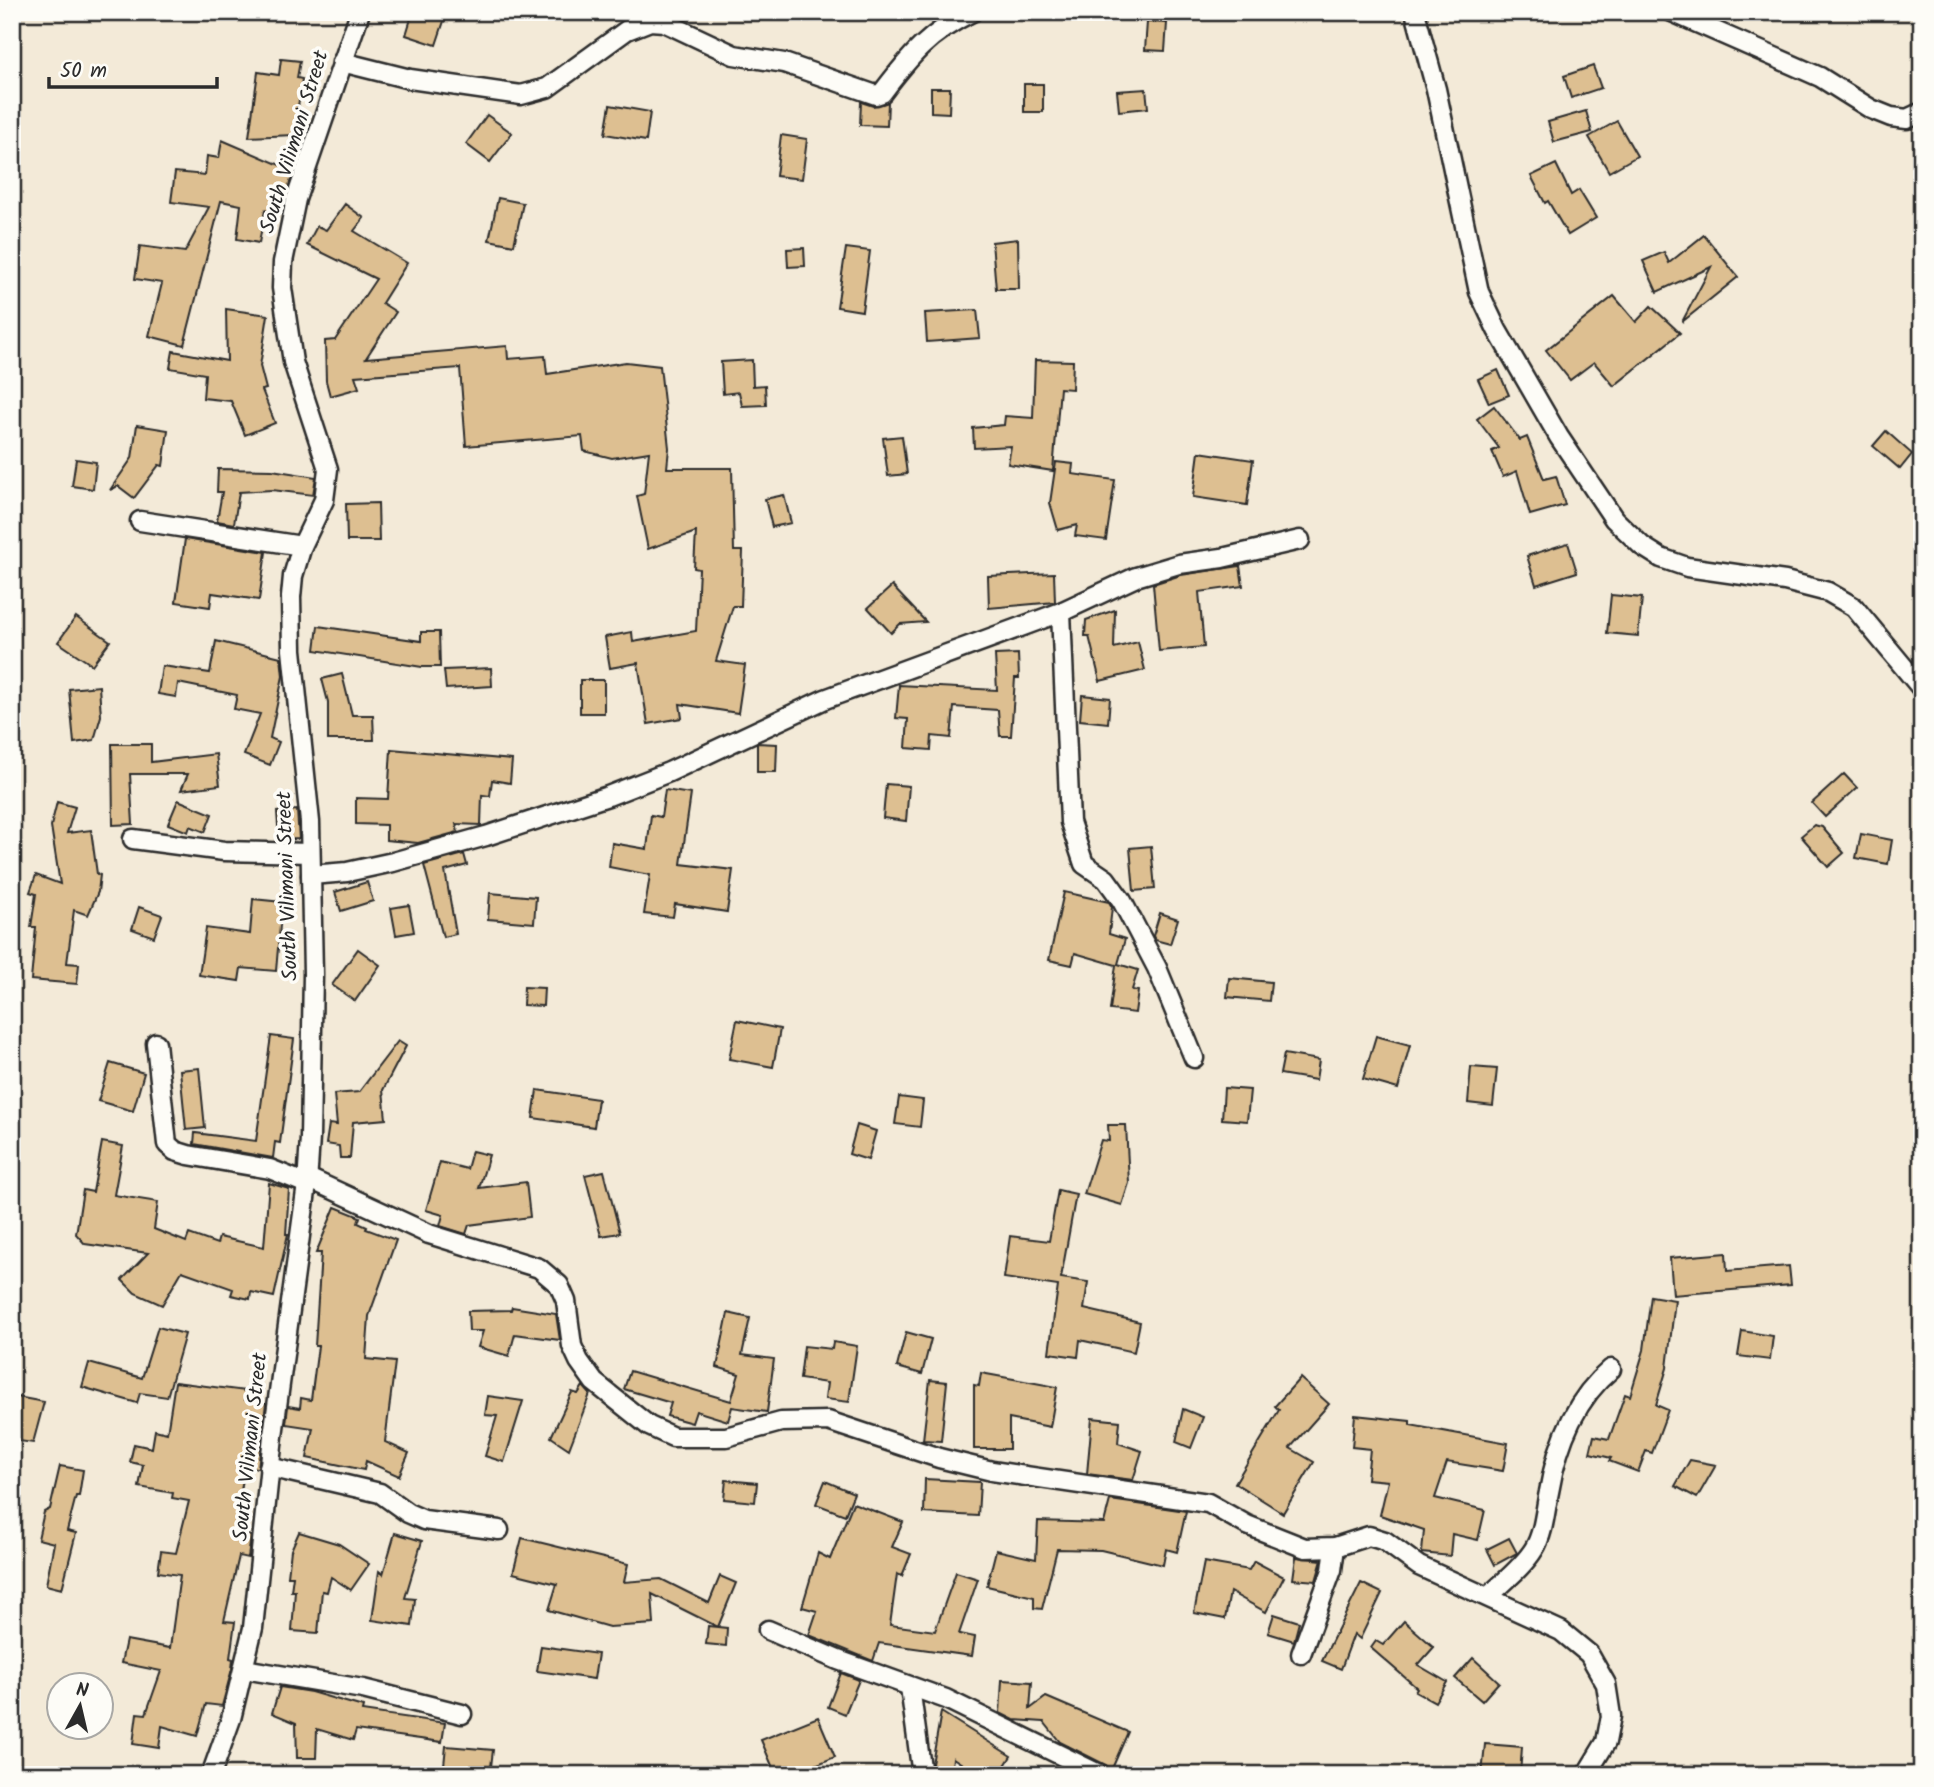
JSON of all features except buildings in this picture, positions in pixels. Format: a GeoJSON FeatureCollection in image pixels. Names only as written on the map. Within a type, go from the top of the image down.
{"type":"FeatureCollection","features":[{"type":"Feature","properties":{"kind":"street","name":"South Vilimani Street"},"geometry":{"type":"LineString","coordinates":[[211,1775],[231,1719],[244,1669],[260,1583],[270,1467],[308,1181],[313,1027],[311,876],[307,777],[290,625],[293,576],[302,546],[324,500],[328,469],[293,362],[282,288],[283,262],[296,199],[360,12]]}},
{"type":"Feature","properties":{"kind":"street"},"geometry":{"type":"LineString","coordinates":[[342,62],[421,81],[520,95],[547,88],[638,23],[657,21],[734,55],[784,63],[876,95],[881,93],[920,44],[934,32],[972,12]]}},
{"type":"Feature","properties":{"kind":"street"},"geometry":{"type":"LineString","coordinates":[[1415,12],[1436,89],[1479,292],[1497,330],[1559,437],[1614,519],[1642,546],[1661,558],[1687,567],[1785,581],[1828,592],[1854,607],[1922,689]]}},
{"type":"Feature","properties":{"kind":"street"},"geometry":{"type":"LineString","coordinates":[[1672,12],[1819,77],[1871,109],[1891,117],[1907,119],[1922,112]]}},
{"type":"Feature","properties":{"kind":"street"},"geometry":{"type":"LineString","coordinates":[[140,521],[302,546]]}},
{"type":"Feature","properties":{"kind":"street"},"geometry":{"type":"LineString","coordinates":[[311,876],[347,872],[393,862],[486,836],[608,796],[669,772],[825,699],[1061,612],[1104,591],[1168,568],[1300,540]]}},
{"type":"Feature","properties":{"kind":"street"},"geometry":{"type":"LineString","coordinates":[[1061,612],[1070,822],[1076,846],[1084,864],[1106,880],[1122,901],[1157,968],[1194,1058]]}},
{"type":"Feature","properties":{"kind":"street"},"geometry":{"type":"LineString","coordinates":[[133,839],[224,851],[310,853]]}},
{"type":"Feature","properties":{"kind":"street"},"geometry":{"type":"LineString","coordinates":[[156,1043],[167,1144],[175,1151],[270,1169],[308,1181],[429,1234],[539,1268],[559,1285],[566,1301],[572,1346],[594,1382],[649,1426],[673,1437],[726,1437],[781,1422],[828,1421],[939,1458],[992,1471],[1208,1503],[1247,1525],[1305,1548],[1335,1547],[1369,1536],[1385,1541],[1429,1571],[1561,1631],[1589,1654],[1606,1684],[1611,1716],[1606,1742],[1586,1775]]}},
{"type":"Feature","properties":{"kind":"street"},"geometry":{"type":"LineString","coordinates":[[1489,1596],[1534,1549],[1542,1529],[1559,1448],[1575,1410],[1592,1385],[1611,1369]]}},
{"type":"Feature","properties":{"kind":"street"},"geometry":{"type":"LineString","coordinates":[[270,1467],[380,1493],[408,1513],[424,1520],[499,1530]]}},
{"type":"Feature","properties":{"kind":"street"},"geometry":{"type":"LineString","coordinates":[[1301,1654],[1332,1570],[1335,1547]]}},
{"type":"Feature","properties":{"kind":"street"},"geometry":{"type":"LineString","coordinates":[[768,1630],[946,1699],[1101,1775]]}},
{"type":"Feature","properties":{"kind":"street"},"geometry":{"type":"LineString","coordinates":[[244,1669],[363,1689],[462,1714]]}},
{"type":"Feature","properties":{"kind":"street"},"geometry":{"type":"LineString","coordinates":[[910,1687],[922,1775]]}}]}
